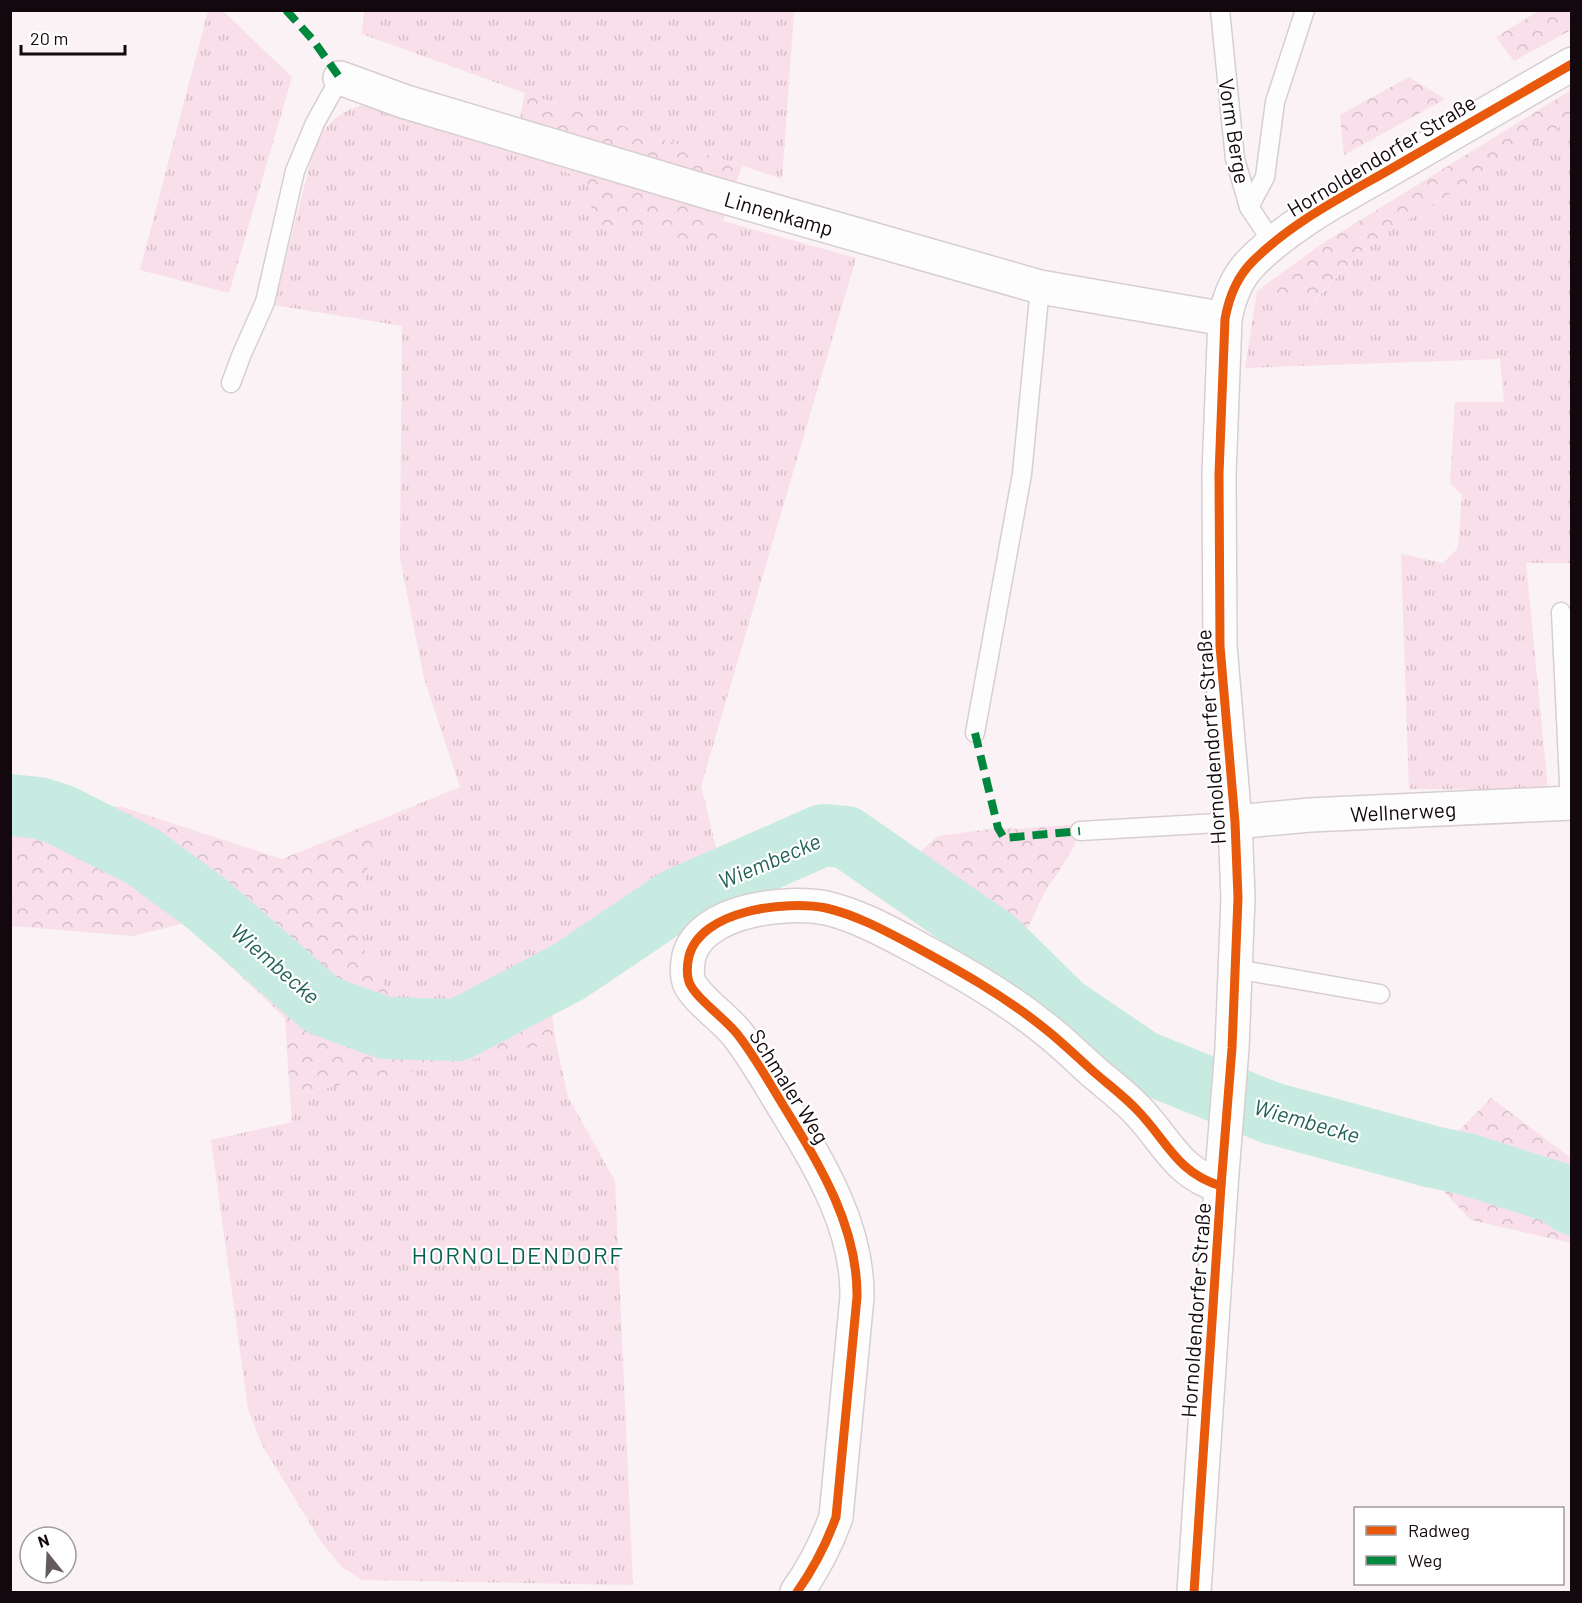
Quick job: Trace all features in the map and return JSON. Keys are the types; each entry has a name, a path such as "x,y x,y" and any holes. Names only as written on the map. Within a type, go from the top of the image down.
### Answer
{"street":[{"name":"Hornoldendorfer Straße","path":"1194,1593 1232,1048 1238,898 1235,822 1220,646 1218,474 1229,299 1239,279 1251,263 1273,243 1315,213 1572,64"},
{"name":"Linnenkamp","path":"340,78 417,105 711,193 1040,287 1226,319"},
{"name":"Wellnerweg","path":"1235,822 1310,815 1571,803"},
{"name":"Schmaler Weg","path":"797,1593 825,1548 836,1517 857,1297 857,1275 852,1247 839,1210 829,1184 810,1150 742,1041 719,1014 695,993 689,982 686,971 689,956 694,944 703,933 720,921 738,915 788,905 812,905 842,912 879,928 963,972 1045,1028 1138,1111 1186,1169 1205,1181 1221,1186"}],"lane":[{"name":"Vorm Berge","path":"1220,10 1235,159 1249,207 1273,243"},
{"path":"1249,207 1265,177 1275,102 1305,10"},
{"path":"231,384 265,302 295,171 315,123 340,78"},
{"path":"975,734 1022,474 1040,287"},
{"path":"1561,612 1571,803"},
{"path":"1080,831 1235,822"},
{"path":"1236,969 1380,994"}],"green space":[{"path":"208,11 223,11 292,77 229,293 140,270"},
{"path":"364,11 794,11 782,179 525,93 362,34"},
{"path":"1539,11 1571,11 1571,30 1514,61 1496,37"},
{"path":"1409,77 1445,99 1344,155 1340,115"},
{"path":"1571,90 1571,120 1371,242 1313,301 1257,291 1320,245"},
{"path":"525,93 742,166 715,244 594,223 587,180 513,153"},
{"path":"370,103 420,118 587,180 715,244 723,221 856,258 701,786 717,852 477,999 403,1020 355,933 377,821 460,787 424,678 400,559 402,326 274,305 316,141 339,116"},
{"path":"1571,120 1571,563 1526,563 1548,790 1409,789 1401,554 1443,563 1458,548 1462,495 1450,483 1455,402 1504,402 1500,359 1245,368 1257,291 1314,301 1371,242"},
{"path":"57,805 122,807 282,859 377,821 355,933 403,1020 477,999 717,852 725,894 551,1008 556,1043 290,1095 285,1018 185,923 133,936 11,926 11,837"},
{"path":"1080,824 1071,852 1044,894 1021,941 947,880 919,853 938,836 998,828 1017,829"},
{"path":"556,1043 568,1097 615,1181 633,1585 362,1580 342,1567 322,1543 262,1445 248,1409 211,1140 292,1122 290,1095"},
{"path":"1491,1098 1571,1158 1571,1243 1471,1220 1446,1194 1433,1157"}],"waterway":[{"name":"Wiembecke","path":"10,805 39,808 61,815 142,856 207,904 322,1005 385,1028 458,1030 570,971 675,900 823,835 846,837 996,941 1064,1008 1142,1061 1271,1113 1466,1164 1554,1192 1572,1204"}],"marked path":[{"path":"286,10 313,40 340,78"},
{"path":"975,733 998,828 1004,838 1080,831"}],"cycle path":[{"path":"1194,1592 1232,1048 1238,898 1235,822 1220,646 1219,474 1225,319 1234,288 1246,268 1283,235 1335,201 1572,64"},
{"path":"797,1592 819,1556 836,1517 857,1297 856,1271 844,1221 810,1150 744,1043 698,995 689,982 688,959 697,940 710,928 727,918 747,912 789,906 826,908 870,924 963,974 1028,1016 1133,1106 1183,1164 1206,1180 1221,1186"}],"district":[{"name":"HORNOLDENDORF","path":"518,1254"}]}
